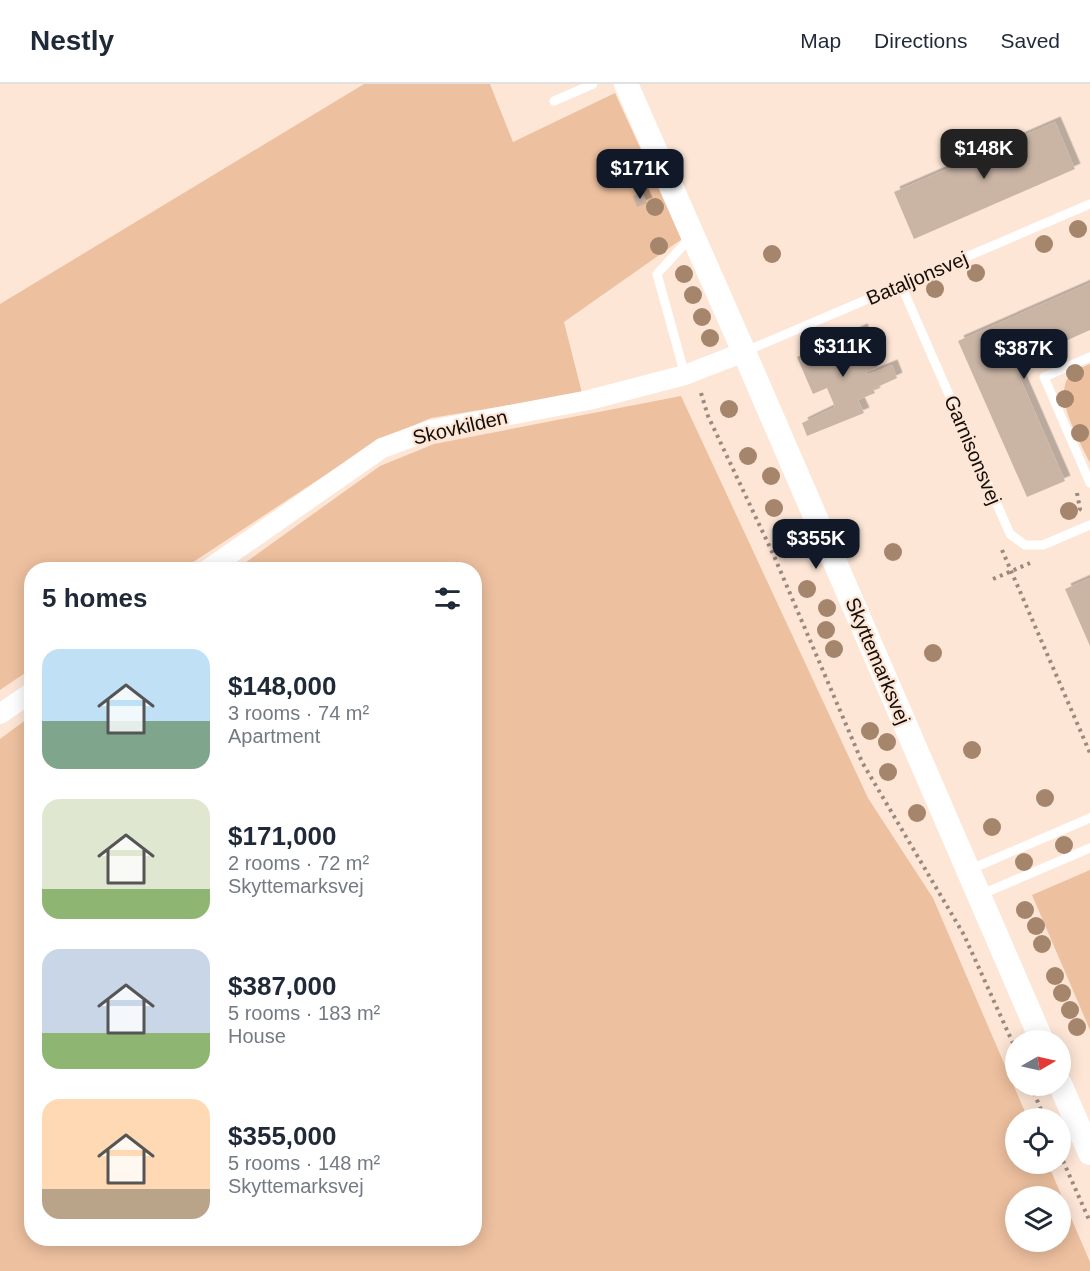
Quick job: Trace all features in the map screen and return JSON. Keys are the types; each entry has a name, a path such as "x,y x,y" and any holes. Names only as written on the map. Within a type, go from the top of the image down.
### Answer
{"street":[{"name":"Skyttemarksvej","path":"626,84 1037,1030"},
{"name":"Skovkilden","path":"218,562 382,448 431,430 589,400 690,374 744,352"},
{"path":"0,714 24,698"},
{"path":"1065,1096 1090,1153"}],"lane":[{"path":"554,101 593,84"},
{"name":"Bataljonsvej","path":"744,352 1090,204"},
{"path":"690,374 657,274 693,235"},
{"name":"Garnisonsvej","path":"901,285 1010,534 1025,545 1043,545 1090,525"},
{"path":"1090,357 1044,377 1090,483"},
{"path":"969,870 1090,818"},
{"path":"980,896 1090,848"}],"path":[{"path":"690,374 774,556 862,762 964,935 1007,1030"},
{"path":"1072,518 1080,509 1079,496 1074,486"},
{"path":"998,540 1090,753"},
{"path":"1069,1174 1090,1222"}],"shaded area":[{"path":"364,84 490,84 513,142 615,93 682,239 564,322 582,393 431,418 377,441 193,562 24,562 24,674 0,690 0,304"},
{"path":"1090,364 1090,463 1069,419 1064,395 1065,384 1070,375"},
{"path":"681,396 868,798 933,898 1005,1065 1005,1096 1018,1096 1023,1108 1005,1108 1005,1174 1052,1174 1057,1186 1005,1186 1005,1252 1071,1252 1071,1218 1090,1262 1090,1271 0,1271 0,739 24,721 24,1246 482,1246 482,562 246,562 380,466 434,444"},
{"path":"1090,870 1090,1030 1032,895"}],"building":[{"path":"1055,122 1075,169 914,239 894,192"},
{"path":"642,192 647,203 637,207 633,196"},
{"path":"1090,283 1090,330 1014,364 1065,481 1027,497 958,341"},
{"path":"862,329 878,367 866,372 867,375 892,365 897,378 873,389 875,393 858,400 864,413 807,436 802,423 835,407 827,388 813,394 797,357"},
{"path":"1090,578 1090,646 1065,589"}]}
